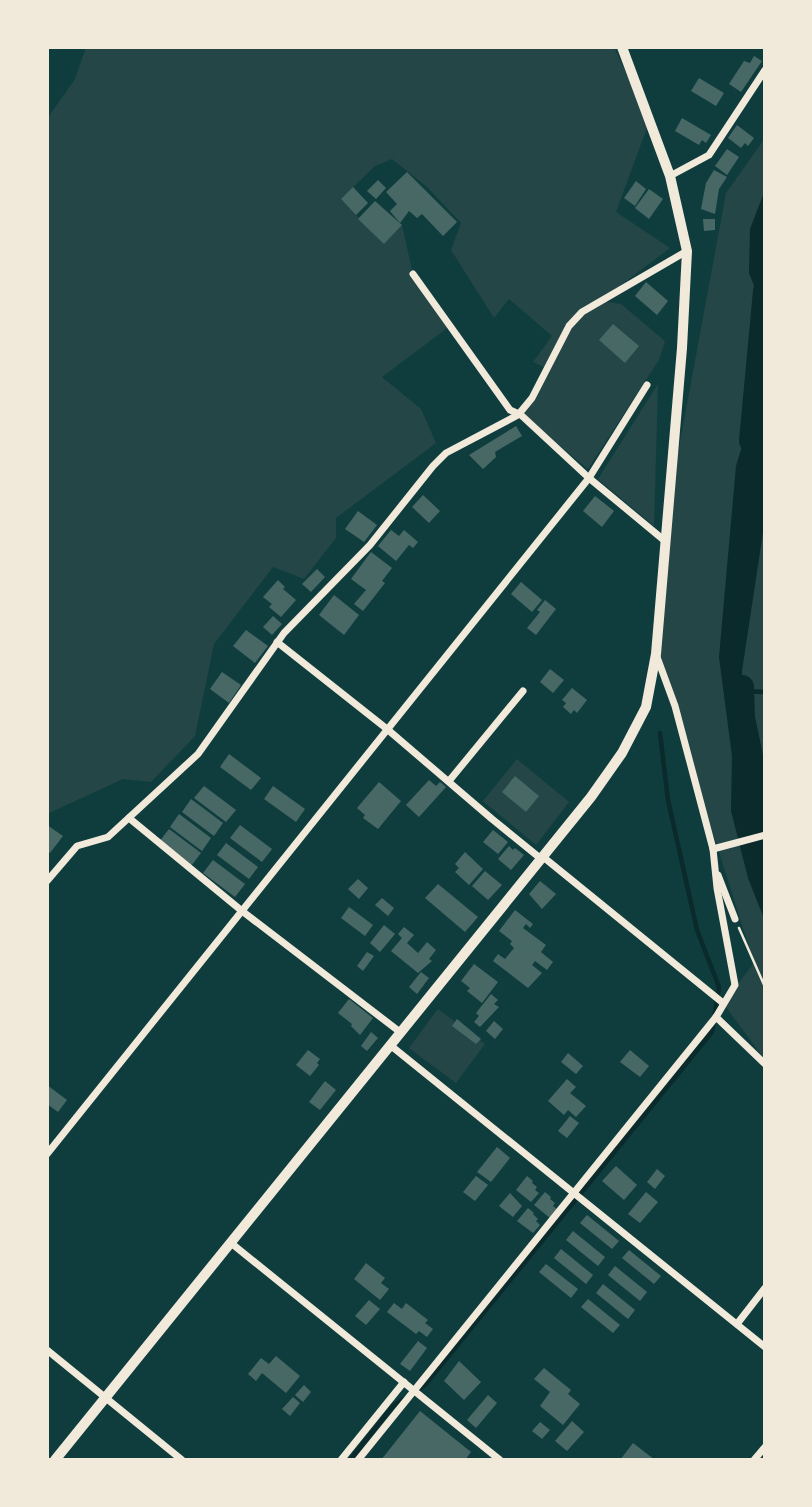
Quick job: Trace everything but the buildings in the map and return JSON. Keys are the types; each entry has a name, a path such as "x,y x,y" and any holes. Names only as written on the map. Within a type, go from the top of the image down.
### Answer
{"main road":[{"path":"55,1460 591,796 622,753 646,707 656,654 682,348 687,251 670,176 622,47"}],"street":[{"path":"670,176 709,155 765,70"},
{"path":"47,881 77,846 108,837 198,754 277,642 370,545 446,453 518,415 532,398 569,326 582,312 687,251"},
{"path":"413,274 510,410 665,541"},
{"path":"47,1154 589,478 647,385"},
{"path":"277,642 387,729 492,820 723,1003"},
{"path":"358,1460 716,1017 735,985 714,865 717,849 675,706 656,654"},
{"path":"449,781 523,691"},
{"path":"129,818 242,911 400,1032"},
{"path":"717,849 765,835"},
{"path":"714,865 736,919"},
{"path":"716,1017 765,1064"},
{"path":"390,1045 765,1347"},
{"path":"231,1243 500,1460"},
{"path":"737,1324 765,1288"},
{"path":"47,1350 183,1460"},
{"path":"341,1460 404,1382"},
{"path":"754,1460 765,1447"}],"path":[{"path":"736,919 765,987"}],"shaded area":[{"path":"86,47 614,47 649,122 616,212 670,248 600,301 621,304 665,341 659,360 588,469 521,415 546,368 533,362 552,336 509,299 494,318 451,250 461,223 427,187 392,159 375,166 341,199 384,244 402,225 413,274 450,326 382,377 421,409 436,443 336,518 336,538 304,579 273,567 214,644 195,736 151,782 123,779 47,814 47,119 75,79"},
{"path":"765,138 765,1060 723,1003 754,963 660,665 668,507 726,193"},
{"path":"765,190 765,519 742,671 743,718 753,767 765,793 765,921 748,878 731,811 732,756 719,657 736,466 754,407 763,308 749,273 750,229"},
{"path":"658,384 654,526 598,479"},
{"path":"517,759 569,802 536,845 483,801"},
{"path":"438,1009 485,1044 456,1083 409,1048"}],"waterway":[{"path":"751,441 765,291"},
{"path":"742,687 743,718 765,823"},
{"path":"743,691 765,692"},
{"path":"416,1391 425,1385 712,1032 719,987 697,930 668,800 660,733"},
{"path":"350,1460 393,1406 406,1398"}]}
